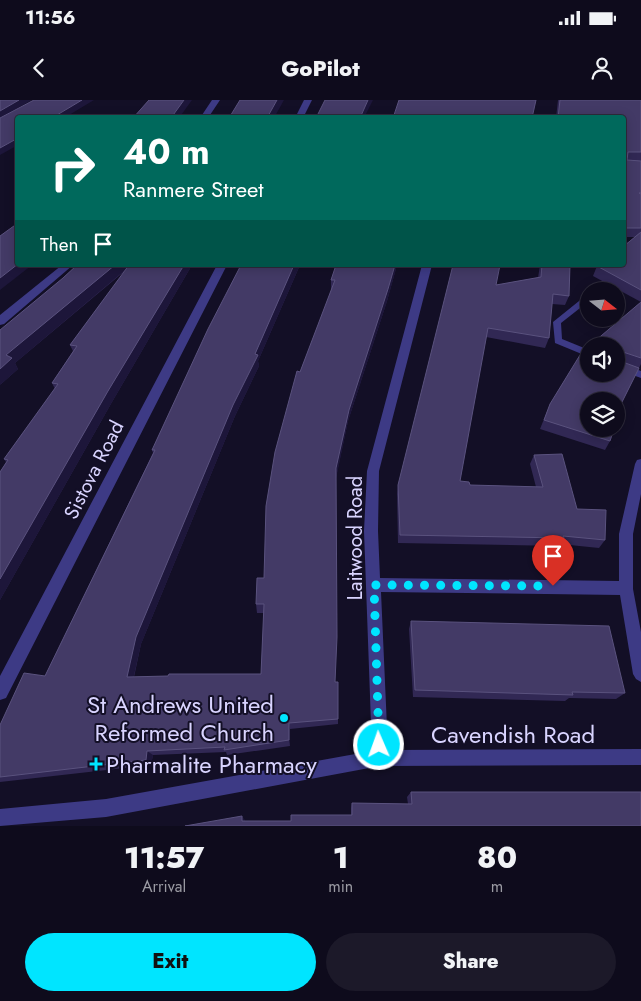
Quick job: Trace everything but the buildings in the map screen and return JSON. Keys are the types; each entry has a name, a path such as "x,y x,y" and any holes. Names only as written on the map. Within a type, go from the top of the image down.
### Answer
{"street":[{"path":"206,115 216,100"},
{"path":"300,115 308,100"},
{"path":"0,321 66,267"},
{"name":"Sistova Road","path":"0,692 221,267"},
{"name":"Laitwood Road","path":"380,758 371,531 373,471 426,267"},
{"path":"641,464 626,534 626,589 641,674"},
{"path":"374,585 611,587 626,589"},
{"name":"Cavendish Road","path":"0,818 106,808 380,758 641,757"}],"lane":[{"path":"580,303 557,322 558,341 580,350"},
{"path":"625,369 641,375"}],"place":[{"name":"St Andrews United Reformed Church","path":"284,718"},
{"name":"Pharmalite Pharmacy","path":"96,764"}],"route":[{"path":"379,745 374,585 553,586"}]}
